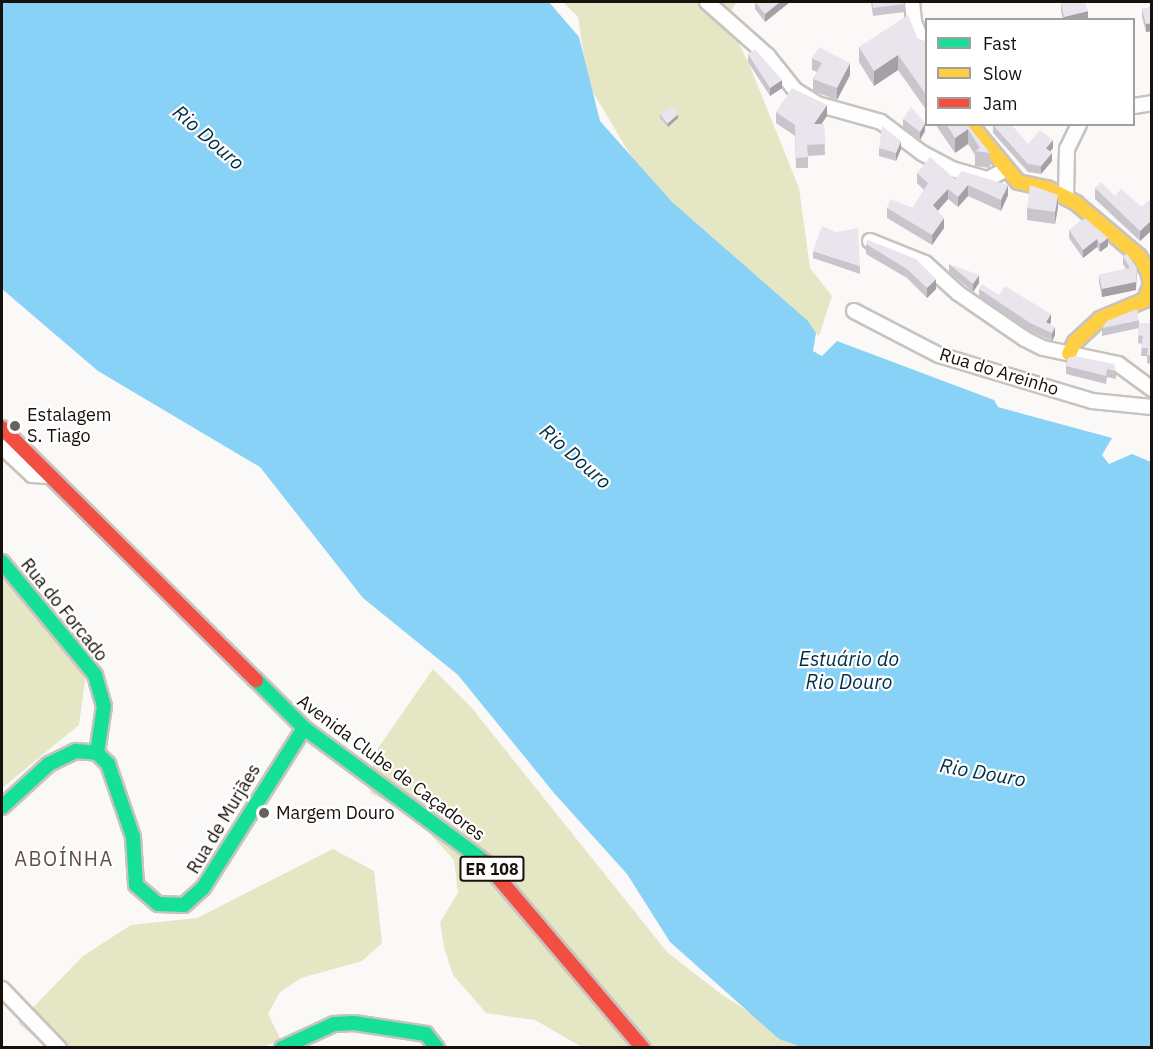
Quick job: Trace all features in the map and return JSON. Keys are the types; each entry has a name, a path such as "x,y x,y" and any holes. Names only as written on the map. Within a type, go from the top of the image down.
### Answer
{"main road":[{"path":"972,126 1005,170 1018,182 1066,196 1139,256 1151,284 1145,300 1100,319 1075,342 1069,354"},
{"name":"Avenida Clube de Caçadores","path":"2,428 304,728 475,853 499,875 550,942 643,1047"},
{"name":"Rua do Forcado","path":"2,562 95,675 104,706 103,733 97,753"},
{"name":"Rua de Murjães","path":"97,753 108,764 133,837 136,885 145,896 171,907 184,905 203,888 304,728"},
{"path":"2,807 49,764 76,751 97,753"},
{"path":"282,1047 334,1024 354,1023 426,1034 437,1047"}],"street":[{"path":"707,2 768,56 795,90 817,104 881,122 922,153 952,169 988,179 1005,170"},
{"path":"912,2 914,22 925,46"},
{"path":"1135,106 1152,104"},
{"path":"1066,196 1068,149 1078,126"},
{"path":"870,241 925,263 958,293 1025,339 1069,354 1118,364 1152,389"},
{"name":"Rua do Areinho","path":"854,311 939,355 1092,401 1152,407"},
{"path":"2,447 32,475 49,476"},
{"path":"2,989 59,1047"}],"green space":[{"path":"563,2 737,2 726,18 749,64 799,188 810,268 832,296 819,336 638,179 637,166 588,84 578,17"},
{"path":"2,568 80,648 85,681 79,725 2,788"},
{"path":"433,669 471,707 667,952 721,994 803,1047 582,1047 535,1020 486,1013 453,975 444,947 440,922 458,893 454,860 411,813 370,793 374,754"},
{"path":"333,849 374,871 382,943 362,961 301,978 280,992 268,1014 281,1040 261,1048 47,1047 18,1023 83,956 131,925 197,918"}],"water":[{"name":"Estuário do Rio Douro","path":"2,2 549,2 579,37 600,121 672,202 808,321 816,333 813,351 822,356 837,341 994,400 998,407 1112,438 1102,455 1109,464 1132,454 1151,462 1151,1047 802,1047 779,1039 670,942 627,874 554,793 458,675 363,598 260,467 98,371 2,289"}],"building":[{"path":"755,2 780,2 765,14"},
{"path":"872,2 904,2 904,4 873,8"},
{"path":"1085,2 1088,11 1064,17 1061,3"},
{"path":"1152,7 1152,23 1146,24 1142,9"},
{"path":"908,15 918,39 925,41 925,93 898,55 874,71 859,47"},
{"path":"819,47 850,63 837,88 813,79 822,63 812,58"},
{"path":"755,49 782,80 770,88 748,54"},
{"path":"792,88 827,105 814,124 824,124 825,144 807,145 808,157 796,158 795,125 776,112"},
{"path":"671,106 678,114 668,123 660,115"},
{"path":"911,107 925,123 920,132 903,119"},
{"path":"882,126 901,141 896,153 879,148"},
{"path":"947,126 969,126 990,153 975,151 980,148 968,129 955,138"},
{"path":"994,126 1013,126 1028,144 1040,130 1053,140 1046,148 1052,153 1041,166 1028,164"},
{"path":"930,157 955,179 962,171 1008,185 1001,200 968,185 958,197 948,189 933,205 944,218 932,235 887,208 890,199 913,208 928,183 917,173"},
{"path":"1101,182 1115,196 1121,189 1142,207 1152,198 1152,220 1140,231 1095,188"},
{"path":"1030,185 1058,195 1055,212 1027,208"},
{"path":"1085,218 1108,238 1100,244 1097,239 1083,250 1069,230"},
{"path":"822,226 836,232 858,228 860,266 813,251"},
{"path":"868,240 916,259 936,279 927,288 907,269 866,244"},
{"path":"1127,254 1137,268 1136,282 1102,289 1099,275 1130,268 1123,256"},
{"path":"949,264 979,275 973,284"},
{"path":"982,284 999,295 1005,286 1051,314 1046,322 1055,327 1052,333 1030,323 979,289"},
{"path":"1137,309 1139,320 1102,328 1107,321"},
{"path":"1139,323 1152,323 1152,356 1147,355 1148,348 1141,348 1143,336 1138,335"},
{"path":"1075,356 1114,364 1116,371 1107,369 1106,376 1066,366 1068,358"}],"traffic: fast":[{"path":"2,562 95,675 104,706 97,753"},
{"path":"256,680 304,728 485,862"},
{"path":"2,807 49,764 76,751 97,753 108,764 133,837 136,885 158,904 184,905 203,888 304,728"},
{"path":"282,1048 334,1024 354,1023 426,1034 437,1048"}],"traffic: slow":[{"path":"972,126 1018,182 1047,188 1076,203 1139,256 1148,271 1151,284 1145,300 1100,319 1075,342 1069,354"}],"traffic: jam":[{"path":"2,428 256,680"},
{"path":"485,862 643,1048"}],"place":[{"name":"Estalagem S. Tiago","path":"15,426"},
{"name":"Margem Douro","path":"264,813"}],"district":[{"name":"ABOÍNHA","path":"64,858"}],"water label":[{"name":"Rio Douro","path":"209,137"},
{"name":"Rio Douro","path":"576,456"},
{"name":"Rio Douro","path":"983,772"}]}
